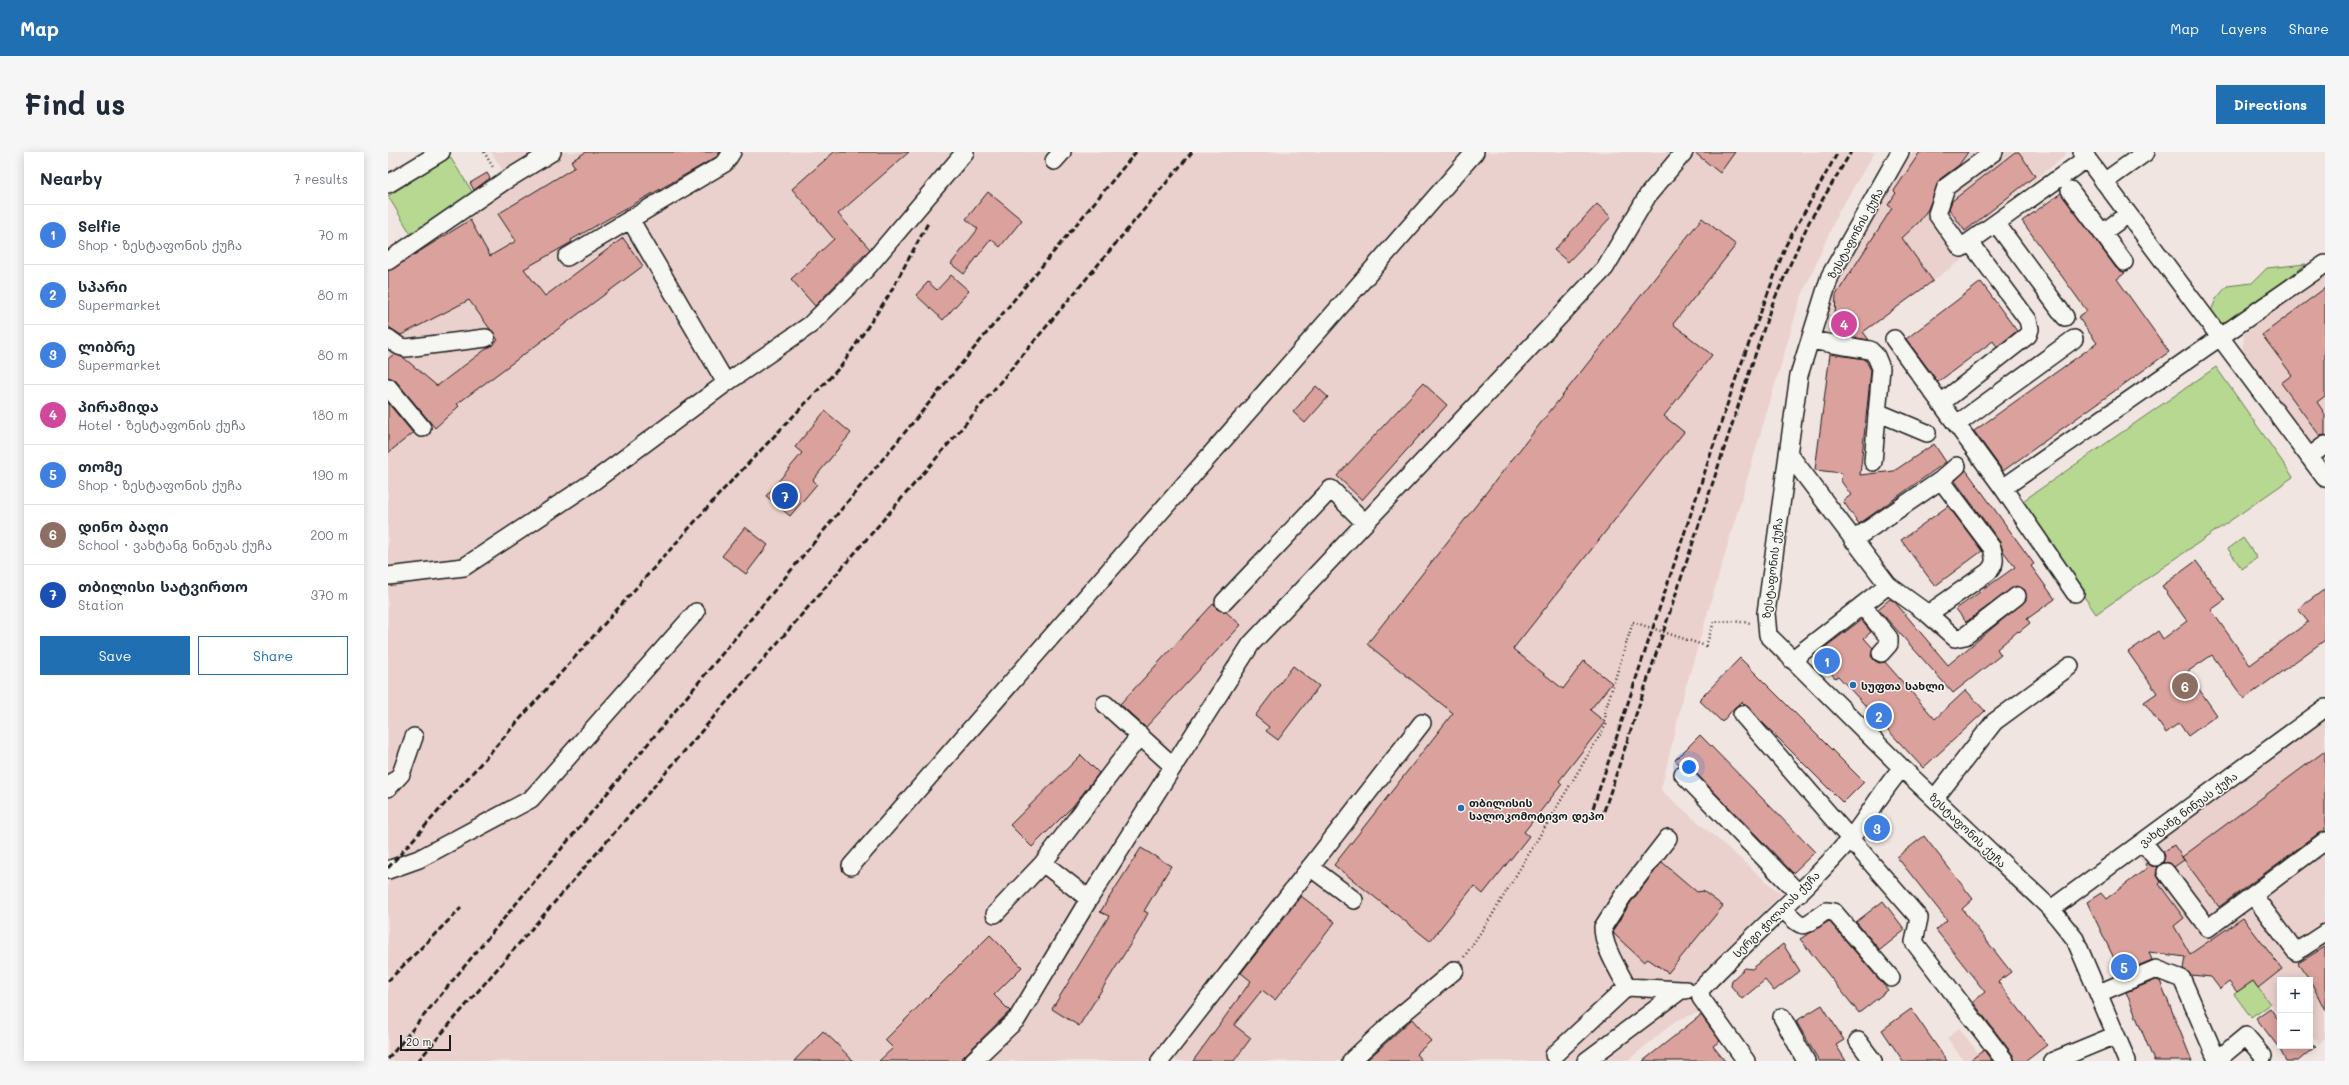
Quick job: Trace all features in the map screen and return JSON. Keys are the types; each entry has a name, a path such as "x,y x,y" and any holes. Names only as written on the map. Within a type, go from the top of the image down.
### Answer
{"street":[{"path":"388,184 441,152"},
{"path":"388,262 503,182 552,152"},
{"path":"567,257 725,163 732,152"},
{"path":"388,576 464,567 594,481 726,384 810,325 866,269 965,152"},
{"path":"851,866 1475,152"},
{"path":"973,1061 1017,1020 1088,899 1251,644 1605,268 1648,195 1684,152"},
{"name":"ზესტაფონის ქუჩა","path":"1900,152 1830,276 1799,375 1765,624 1768,635 1792,660 1902,768 2051,909 2075,939 2127,1061"},
{"path":"1994,152 1946,187 1937,214 1961,248 2084,155 2325,478"},
{"path":"2104,182 2146,152"},
{"path":"2070,190 2124,262"},
{"path":"2102,233 2128,214"},
{"path":"630,219 726,384"},
{"path":"1996,223 2065,317"},
{"path":"1941,403 2028,334 2030,329 2028,320 1970,242"},
{"path":"2003,488 2325,264"},
{"path":"388,338 399,346 406,348 486,338"},
{"path":"1894,339 2003,488 2075,593"},
{"path":"1957,424 2074,339"},
{"path":"1810,340 1870,350 1876,356 1881,368 1873,462"},
{"path":"388,387 422,428"},
{"path":"1877,412 1927,433"},
{"path":"2309,457 2325,445"},
{"path":"1788,453 1888,585 1928,614 1951,635 1960,638 2017,596"},
{"path":"1853,540 1941,480 1957,466"},
{"path":"1928,614 1988,572 1994,567 1995,562 1992,548 1941,480"},
{"path":"1224,602 1332,489 1365,523"},
{"path":"1792,660 1888,585"},
{"path":"1862,606 1889,638 1889,644 1881,653"},
{"path":"388,870 419,859 531,800 696,612"},
{"path":"1935,798 1994,722 2070,666"},
{"path":"1105,704 1173,766"},
{"name":"ვახტანგ ნინუას ქუჩა","path":"2051,909 2325,708"},
{"path":"1742,714 1919,918 1914,942 2005,1061"},
{"path":"1160,1061 1422,723"},
{"path":"995,914 1043,863 1140,736"},
{"path":"388,788 402,774 414,737"},
{"name":"სერგი ჭილაიას ქუჩა","path":"1700,990 1799,894 1850,838 1890,781 1902,768"},
{"path":"1683,774 1799,894"},
{"path":"1627,987 1612,957 1603,932 1603,927 1623,896 1668,838"},
{"path":"2166,872 2208,928 2325,841"},
{"path":"2143,842 2155,857"},
{"path":"1043,863 1088,899"},
{"path":"1310,867 1354,900"},
{"path":"2253,895 2296,952 2325,933"},
{"path":"1783,909 1798,924 1804,926 1811,923 1826,911 1834,912 1891,978"},
{"path":"2099,993 2156,969 2163,971 2182,979 2217,1060 2246,1036 2264,1056"},
{"path":"1351,1061 1395,1020 1455,970"},
{"path":"1554,1055 1627,987 1700,990 1701,998 1746,1061"},
{"path":"1586,1061 1681,990"},
{"path":"1782,1017 1806,1061"},
{"path":"2053,1061 2116,1035"},
{"path":"1858,1041 1873,1061"}],"path":[{"path":"1455,970 1492,917 1606,725 1605,711 1633,622 1706,646 1714,622 1732,621 1765,624"}],"shaded area":[{"path":"491,152 1875,152 1838,213 1800,300 1684,693 1661,790 1781,894 1701,978 1703,1011 1677,1020 1627,1061 388,1061 388,258 507,177"},
{"path":"1912,152 2066,152 2063,158 1979,222 1991,238 1865,331 1870,340 1824,338 1832,290"},
{"path":"2325,271 2325,463 2323,464 2242,355 2244,334"},
{"path":"2325,717 2325,1039 2319,1044 2313,1037 2313,977 2277,977 2277,1012 2238,963 2192,958 2174,926 2184,918 2138,856"},
{"path":"1959,1028 1979,1054 1969,1061 1964,1061 1947,1038"}],"green space":[{"path":"450,157 475,196 412,236 388,196"},
{"path":"2306,264 2224,329 2211,311 2216,299 2227,286 2252,283 2267,268"},
{"path":"2216,367 2293,477 2096,614 2020,503"},
{"path":"2243,538 2257,558 2242,569 2228,549"},
{"path":"2253,981 2270,1004 2251,1017 2234,994"}],"building":[{"path":"586,152 720,152 718,156 571,240 572,242 524,269 545,296 623,238 643,266 457,404 459,406 435,428 396,381 388,377 388,359 394,354 404,358 437,386 498,340 469,300 401,335 388,325 388,271 470,220 490,256 516,241 498,214 575,167 571,161"},
{"path":"834,152 909,152 838,214 870,249 815,306 791,279 834,239 792,189"},
{"path":"1694,152 1735,152 1720,173"},
{"path":"1920,152 1968,152 1959,165 1940,179 1928,209 1919,222 1902,238 1933,281 1863,332 1869,340 1834,334 1836,295 1892,208 1888,205 1896,193 1894,191"},
{"path":"2015,152 2019,152 2035,176 1965,231 1949,209 1952,201"},
{"path":"487,173 490,178 474,190 470,183"},
{"path":"988,192 1022,220 1000,247 991,239 964,274 951,264 978,229 966,219"},
{"path":"2061,193 2116,268 2125,273 2117,279 2169,352 2003,471 1974,431 2097,343 2078,317 2087,311 2022,221"},
{"path":"1597,204 1611,217 1568,262 1554,250"},
{"path":"1702,218 1736,245 1673,324 1712,355 1664,416 1684,432 1513,649 1563,689 1584,661 1612,683 1590,710 1605,722 1559,781 1562,784 1524,832 1529,836 1483,894 1474,886 1430,941 1334,865 1453,713 1367,644"},
{"path":"951,275 969,291 943,320 916,295 928,282 937,290"},
{"path":"1981,282 2017,331 1997,347 1993,341 1938,382 1906,339"},
{"path":"2325,288 2325,396 2317,402 2325,414 2325,435 2320,436 2281,383 2292,375 2262,335"},
{"path":"1830,354 1865,359 1871,370 1860,475 1894,471 1934,444 1946,462 1859,524 1843,501 1851,495 1841,481 1842,473 1815,470"},
{"path":"1423,383 1447,405 1362,500 1337,476"},
{"path":"1316,386 1328,397 1305,423 1293,412"},
{"path":"388,403 413,433 388,453"},
{"path":"825,411 851,433 813,480 817,484 790,516 766,496 802,453 795,447"},
{"path":"1966,470 2034,564 2031,566 2055,599 2027,619 2030,623 1997,649 2001,655 1953,693 1878,609 1890,599 1894,601 1948,665 2026,600 2025,590 2016,586 1966,622 1956,609 2015,567 2003,551 2000,542 1955,481"},
{"path":"1948,506 1982,551 1935,586 1901,540"},
{"path":"745,527 768,545 746,574 722,556"},
{"path":"2196,561 2225,600 2211,610 2250,665 2308,622 2298,609 2325,589 2325,640 2244,699 2212,655 2187,672 2217,715 2188,736 2179,723 2166,733 2144,702 2157,693 2128,652 2158,631 2163,639 2187,621 2162,586"},
{"path":"1214,603 1217,609 1226,612 1241,625 1146,727 1144,726 1120,704"},
{"path":"1861,620 1871,632 1864,638 1873,648 1871,656 1879,663 1885,662 1935,719 1966,690 1985,711 1923,768 1838,676 1835,678 1816,654"},
{"path":"1740,658 1864,782 1843,803 1742,702 1735,707 1722,722 1699,700"},
{"path":"1293,666 1319,686 1278,740 1266,731 1269,727 1255,716"},
{"path":"1700,735 1815,852 1793,873 1690,767 1685,764 1680,765 1675,760"},
{"path":"2325,751 2325,831 2319,833 2219,907 2182,857"},
{"path":"1081,755 1099,773 1073,806 1032,847 1010,825"},
{"path":"1883,817 1890,829 1875,838 1870,829 1875,822"},
{"path":"1924,836 1973,899 1962,909 2011,972 1998,982 2047,1045 2026,1061 2015,1061 2013,1055 1973,1002 1985,992 1936,930 1947,920 1897,857"},
{"path":"2174,845 2184,860 2174,867 2170,863 2163,863 2165,856 2163,852"},
{"path":"1141,848 1171,866 1144,911 1148,913 1138,932 1079,1026 1052,1009 1109,916 1100,912"},
{"path":"1662,862 1697,892 1703,891 1723,906 1668,973 1648,959 1644,962 1614,934 1613,930 1631,902"},
{"path":"2147,863 2152,866 2158,866 2156,874 2161,882 2159,884 2184,918 2174,926 2190,954 2243,918 2282,969 2258,988 2253,981 2237,992 2229,982 2220,989 2211,977 2191,975 2183,969 2185,957 2149,952 2152,960 2121,973 2087,902 2101,893 2106,899 2147,868 2145,864"},
{"path":"1301,896 1335,922 1275,1000 1262,990 1234,1025 1251,1038 1234,1061 1193,1061 1251,981 1241,973"},
{"path":"1883,901 1905,930 1880,950 1856,922"},
{"path":"1829,921 1888,990 1859,1013 1800,939"},
{"path":"990,935 1022,967 994,995 1010,1011 959,1061 879,1061 893,1048 885,1040"},
{"path":"1783,944 1800,971 1774,991 1765,980 1742,999 1731,986 1732,980 1745,968 1752,969"},
{"path":"2325,947 2325,1010 2313,986 2313,977 2308,977 2298,963"},
{"path":"2156,980 2160,981 2192,1061 2154,1061 2126,992"},
{"path":"1822,1005 1844,1040 1836,1045 1846,1061 1819,1061 1796,1021"},
{"path":"2270,1008 2277,1018 2277,1045 2256,1018"},
{"path":"1911,1009 1947,1061 1903,1061 1882,1030"},
{"path":"1701,1015 1720,1041 1713,1046 1725,1061 1643,1061"},
{"path":"1412,1019 1431,1041 1416,1054 1422,1061 1366,1061"},
{"path":"823,1031 835,1042 853,1061 794,1061"},
{"path":"2280,1049 2312,1049 2298,1061 2286,1061"},
{"path":"1984,1050 1992,1061 1969,1061"}],"railway":[{"path":"388,1059 1136,152"},
{"path":"418,1061 951,441 1192,152"},
{"path":"1593,808 1736,378 1786,245 1838,152"},
{"path":"1604,811 1771,307 1809,222 1851,152"},
{"path":"388,868 722,491 842,365 889,295 928,223"},
{"path":"388,981 461,908"}],"place":[{"name":"პირამიდა","path":"1844,324"},
{"name":"თბილისი სატვირთო","path":"785,496"},
{"name":"Selfie","path":"1827,661"},
{"name":"სუფთა სახლი","path":"1853,685"},
{"name":"დინო ბაღი","path":"2185,686"},
{"name":"სპარი","path":"1879,716"},
{"name":"თბილისის სალოკომოტივო დეპო","path":"1461,808"},
{"name":"ლიბრე","path":"1877,828"},
{"name":"თომე","path":"2124,967"}]}
